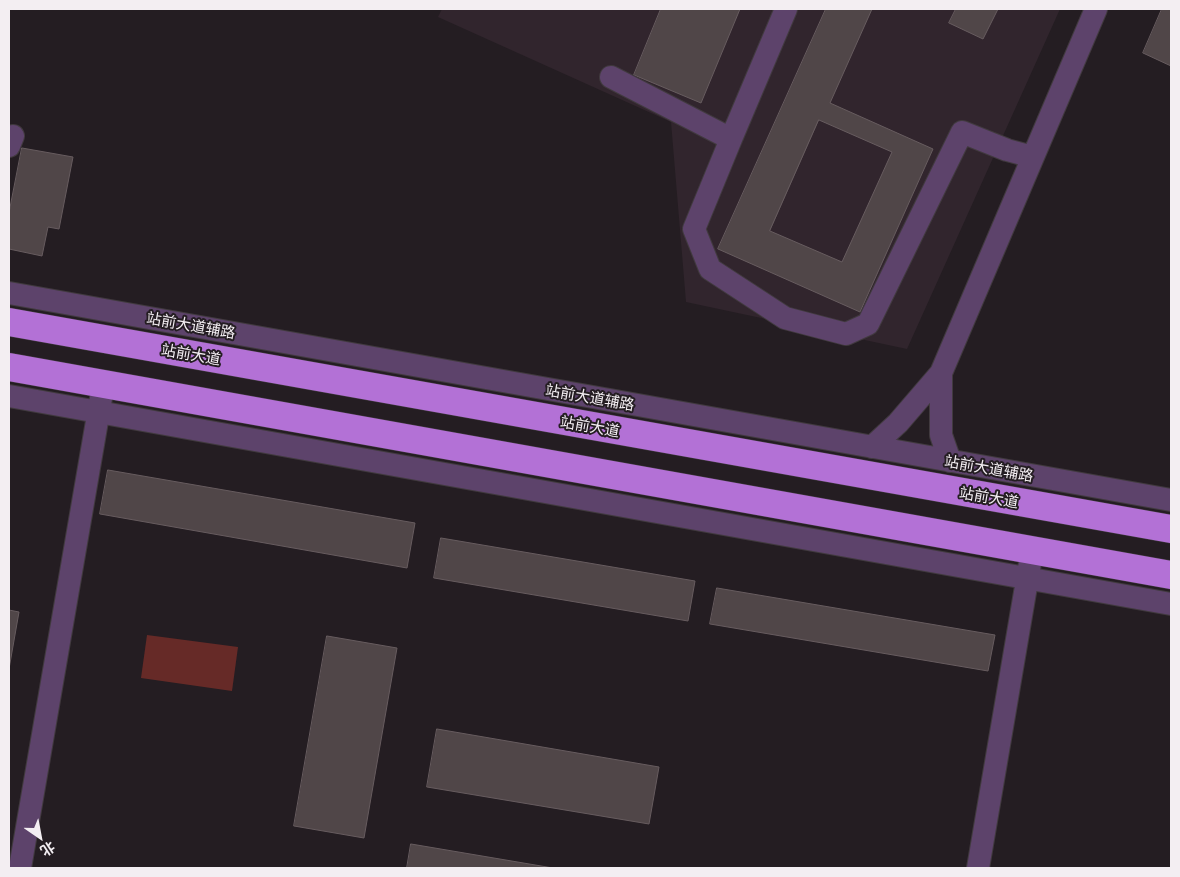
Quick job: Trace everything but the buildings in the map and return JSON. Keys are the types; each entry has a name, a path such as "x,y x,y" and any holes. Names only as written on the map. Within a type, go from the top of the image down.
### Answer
{"highway":[{"name":"站前大道","path":"9,322 1171,529"},
{"path":"9,367 1171,575"}],"street":[{"path":"786,9 694,229 710,269 785,318 846,334 868,324 962,132 1007,150 1033,157"},
{"path":"872,447 898,423 941,373 1096,9"},
{"path":"611,77 731,138"},
{"name":"站前大道辅路","path":"9,293 1171,500"},
{"path":"941,373 941,435 950,461"},
{"path":"20,868 104,384"},
{"path":"9,396 1171,604"},
{"path":"978,868 1032,550"}],"shaded area":[{"path":"442,9 1060,9 907,349 686,302 671,122 438,17"},
{"path":"147,635 238,647 232,691 141,678"}]}
